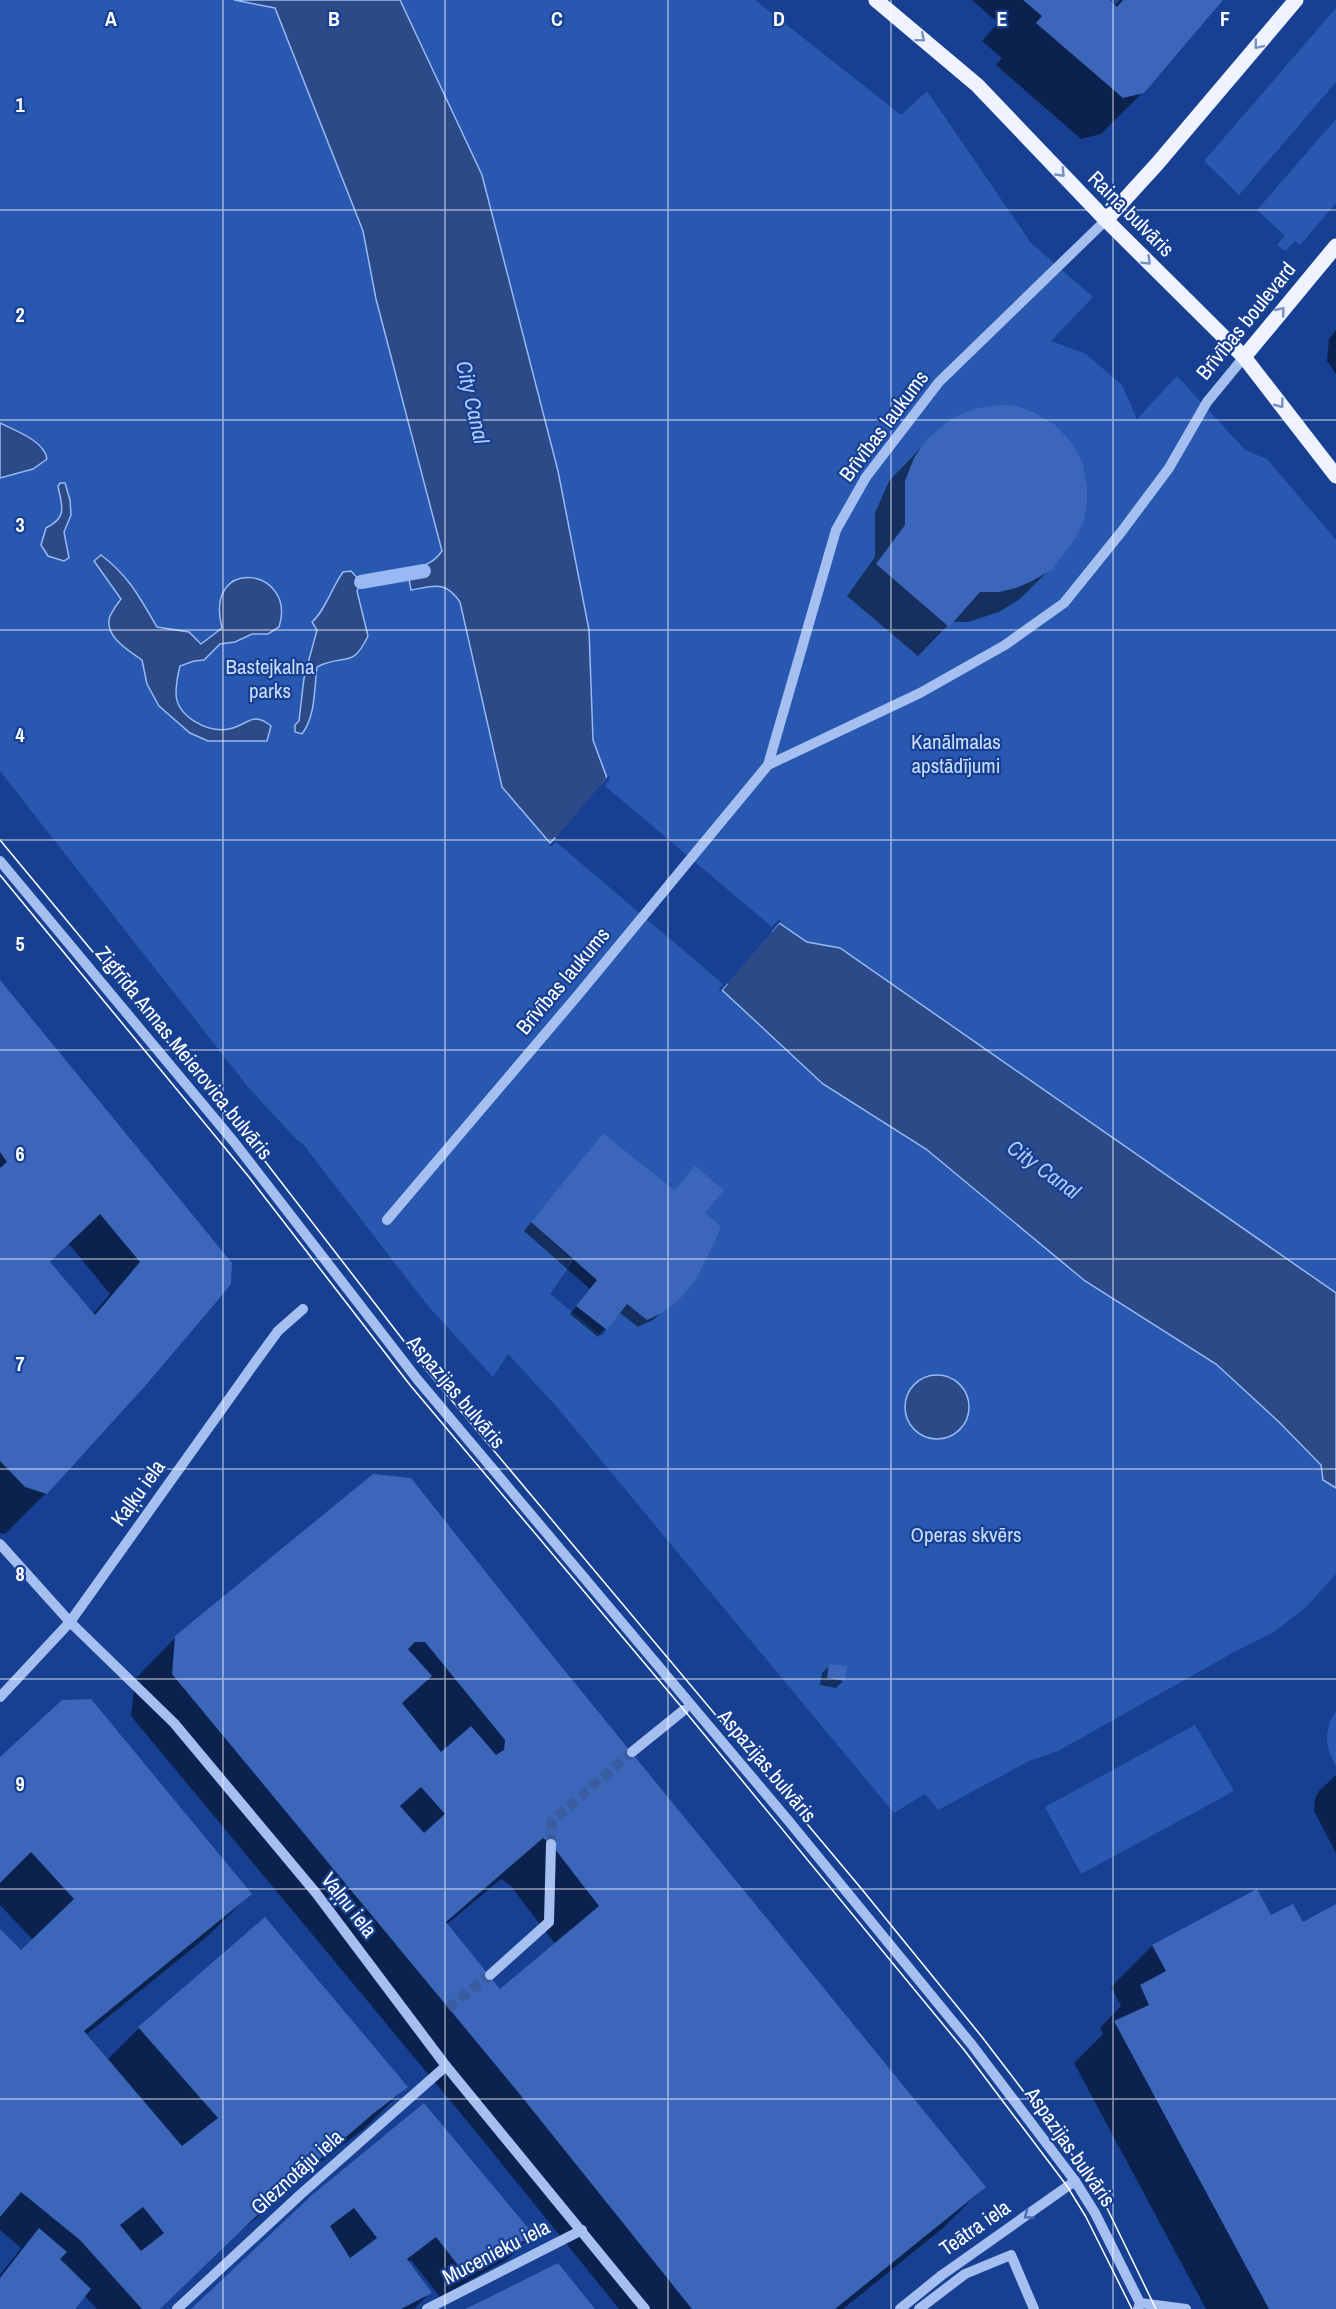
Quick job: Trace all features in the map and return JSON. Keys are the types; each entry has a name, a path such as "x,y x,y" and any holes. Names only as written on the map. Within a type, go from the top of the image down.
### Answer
{"main road":[{"name":"Raiņa bulvāris","path":"876,0 977,85 1106,220 1244,357 1336,476"},
{"path":"1106,220 1157,164 1296,0"},
{"name":"Brīvības boulevard","path":"1244,357 1336,246"}],"street":[{"name":"Brīvības laukums","path":"387,1220 768,765 836,530 861,486 939,382 1106,220"},
{"name":"Brīvības boulevard","path":"1194,426 1207,402 1244,357"},
{"name":"Brīvības laukums","path":"768,765 920,693 1005,645 1064,603 1169,468 1194,426"},
{"name":"Zigfrīda Annas Meierovica bulvāris","path":"0,861 234,1142 336,1272"},
{"name":"Aspazijas bulvāris","path":"336,1272 417,1379 787,1819 972,2045 1075,2181 1095,2212 1139,2306"},
{"name":"Kaļķu iela","path":"0,1697 70,1622 272,1340 303,1308"},
{"name":"Vaļņu iela","path":"0,1544 70,1622 174,1723 316,1893 446,2066 645,2309"},
{"path":"632,1752 684,1710"},
{"path":"490,1975 549,1922 551,1844"},
{"name":"Gleznotāju iela","path":"177,2309 301,2194 446,2066"},
{"name":"Teātra iela","path":"900,2309 942,2275 1075,2181"},
{"name":"Mucenieku iela","path":"427,2309 582,2230"},
{"path":"919,2309 964,2274 1011,2255 1034,2309"},
{"path":"1129,2309 1139,2306 1186,2309"}],"green space":[{"path":"0,0 755,0 901,115 927,91 1031,243 1093,297 1051,341 1086,354 1122,385 1137,419 1177,376 1245,450 1267,459 1336,540 1336,1574 1306,1607 1274,1632 1058,1751 1029,1761 938,1810 925,1794 894,1813 556,1406 508,1354 493,1377 428,1306 303,1144 248,1087 0,771","holes":["603,1133 721,1226 696,1280 647,1320 627,1304 602,1336 550,1294 573,1261 531,1222"]},
{"path":"1336,8 1336,82 1239,195 1204,161"},
{"path":"1336,119 1336,203 1300,245 1295,241 1285,251 1277,245 1285,236 1257,210"},
{"path":"1336,1711 1336,1766 1328,1745 1327,1732"},
{"path":"1195,1725 1234,1791 1081,1874 1045,1807"}],"water":[{"name":"City Canal","path":"234,0 400,0 482,175 558,471 589,630 593,740 607,778 601,786 772,931 779,923 807,942 840,948 1336,1293 1336,1488 1323,1480 1321,1465 1279,1422 1216,1364 1085,1281 926,1149 823,1084 722,990 727,984 555,838 550,843 502,787 460,602 444,587 433,586 411,590 407,569 427,564 442,551 376,299 363,231 275,8"},
{"path":"0,423 35,442 41,447 47,459 33,469 0,478"},
{"path":"60,483 65,483 71,515 64,532 69,558 64,561 48,556 41,545 46,528 58,520 61,515 62,506 58,486"},
{"path":"101,555 127,579 157,627 189,632 201,644 222,628 220,604 226,588 237,580 250,578 264,582 275,592 281,607 279,627 268,634 252,634 235,642 220,644 204,660 180,666 176,691 182,710 195,722 221,730 259,719 271,726 267,741 208,741 190,733 159,706 147,684 142,660 119,642 110,630 110,616 121,599 94,561"},
{"path":"351,571 361,582 357,591 368,636 362,647 352,657 317,667 310,719 302,734 295,732 295,725 299,721 304,678 317,630 312,622 321,612 343,572"},
{"path":"937,1375 955,1381 963,1389 969,1407 963,1425 955,1433 937,1439 919,1433 911,1425 905,1407 911,1389 919,1381"}],"pier":[{"path":"609,775 610,779 605,786 772,927 778,920 781,921 720,992 719,989 723,984 556,842 549,846"}],"building":[{"path":"1023,0 1110,0 1117,7 1123,0 1223,0 1144,93 1123,98 1036,23 1042,16"},
{"path":"1017,406 1033,412 1055,425 1072,443 1082,461 1087,487 1084,520 1076,537 1053,569 1016,588 999,592 980,592 949,627 876,564 905,525 905,481 914,458 927,439 951,419 962,414 977,408"},
{"path":"0,980 232,1263 231,1284 145,1386 47,1494 25,1487 0,1461 0,1168 7,1162 0,1152","holes":["100,1214 140,1262 95,1315 50,1262"]},
{"path":"603,1133 675,1190 695,1166 724,1190 705,1213 721,1226 696,1280 678,1301 662,1313 647,1320 627,1304 607,1330 576,1306 597,1280 531,1222"},
{"path":"373,1474 411,1478 543,1644 986,2187 835,2309 692,2309 518,2092 172,1674 175,1636","holes":["415,1642 425,1642 505,1740 504,1750 496,1755 471,1726 441,1752 402,1703 432,1676 408,1649","421,1787 445,1814 424,1833 400,1806","543,1838 551,1844 599,1906 500,1989 446,1922"]},
{"path":"829,1664 847,1666 845,1681 827,1678"},
{"path":"91,1699 252,1894 84,2031 182,2146 218,2118 138,2027 265,1917 408,2087 278,2195 160,2309 142,2309 80,2240 21,2192 0,2217 0,1929 21,1950 74,1899 31,1852 0,1883 0,1757 62,1700","holes":["143,2207 164,2233 141,2251 120,2225"]},
{"path":"1257,1889 1271,1915 1293,1904 1303,1922 1336,1904 1336,2309 1269,2309 1114,2021 1149,2005 1140,1985 1166,1971 1152,1945"},
{"path":"424,2103 534,2235 465,2274 436,2237 407,2259 432,2293 401,2309 191,2309 312,2195","holes":["354,2208 377,2238 350,2258 330,2226"]},
{"path":"39,2228 67,2252 60,2259 91,2289 75,2309 0,2309 0,2278"},
{"path":"558,2263 595,2309 465,2309 490,2297"}],"waterway":[{"path":"361,582 424,571"}],"tunnel":[{"path":"551,1844 552,1821 632,1752"},
{"path":"448,2008 490,1975"}],"tram line":[{"path":"0,840 244,1134 427,1371 860,1887 982,2037 1086,2173 1106,2206 1156,2309"},
{"path":"0,875 249,1177 410,1385 684,1710 965,2051 1067,2186 1086,2217 1132,2309"}],"park label":[{"name":"Bastejkalna parks","path":"270,679"},
{"name":"Kanālmalas apstādījumi","path":"956,754"},
{"name":"Operas skvērs","path":"966,1535"}]}
